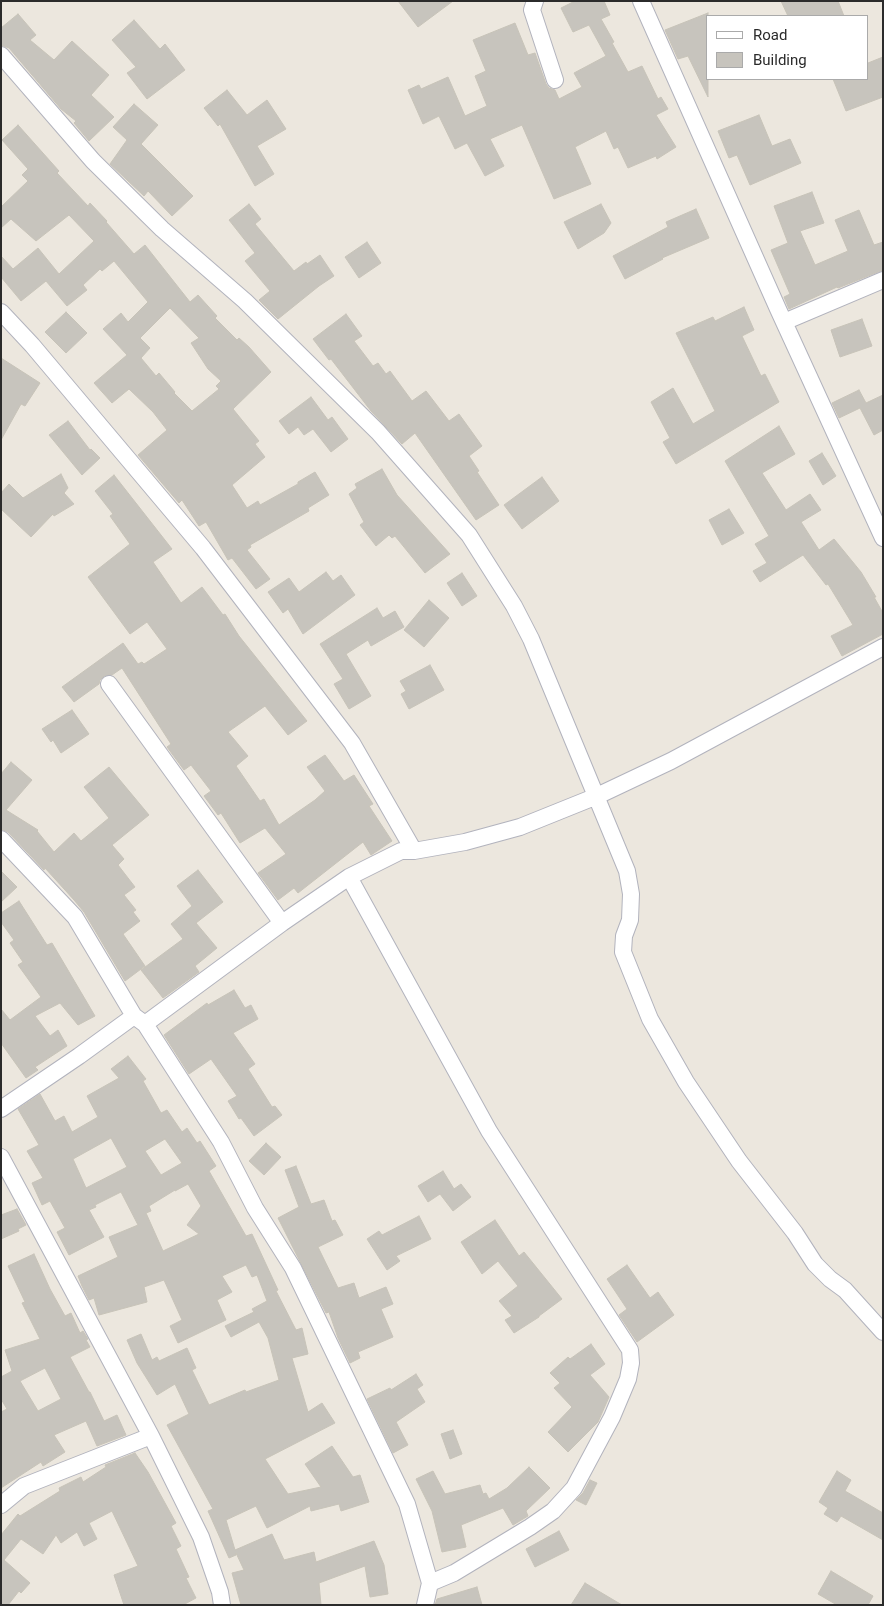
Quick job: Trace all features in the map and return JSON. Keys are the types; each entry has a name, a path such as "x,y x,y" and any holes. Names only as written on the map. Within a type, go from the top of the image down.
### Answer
{"street":[{"path":"536,1 532,10 555,80"},
{"path":"641,1 784,322 883,538"},
{"path":"4,64 93,161 162,230 245,301 378,432 469,535 514,606 531,639 627,871 631,894 630,920 624,936 623,952 650,1019 691,1090 739,1160 795,1233 815,1264 830,1279 845,1290 883,1332"},
{"path":"784,322 883,280"},
{"path":"1,312 32,344 203,548 352,743 414,851"},
{"path":"1,1109 79,1056 140,1020 349,876 401,851 414,851 465,842 520,827 597,796 671,761 883,647"},
{"path":"110,684 282,923"},
{"path":"1,839 75,917 140,1020 221,1142 255,1208 293,1268 407,1504 430,1583 425,1605"},
{"path":"349,876 488,1131 630,1350 631,1364 628,1379 612,1417 574,1488 553,1511 530,1527 454,1573 430,1583"},
{"path":"1,1156 151,1436 201,1537 220,1592 222,1605"},
{"path":"1,1505 24,1486 151,1436"}],"building":[{"path":"398,1 453,1 418,27"},
{"path":"575,1 604,1 610,15 601,19 614,42 612,43 628,72 642,66 658,99 661,97 668,109 656,115 676,147 657,159 656,156 628,168 618,147 614,149 606,131 575,147 591,184 554,199 522,125 490,139 504,166 485,176 467,143 455,149 439,116 423,124 408,90 419,85 421,89 448,77 465,116 487,106 475,76 486,71 473,40 515,23 528,55 535,53 546,84 549,88 555,90 559,99 582,87 574,73 606,56 589,25 573,32 561,8"},
{"path":"781,1 838,1 844,15 788,15"},
{"path":"708,13 706,15 706,80 708,80 708,97 688,56 678,59 665,30"},
{"path":"18,14 36,35 30,40 54,60 72,41 109,75 91,95 114,117 89,141 74,123 76,121 61,109 9,48 1,45 1,28"},
{"path":"134,20 160,49 165,44 185,70 147,99 127,73 136,67 112,40"},
{"path":"883,57 883,97 846,111 833,80 869,80 869,63"},
{"path":"227,90 247,115 267,100 286,129 257,146 274,174 255,186 220,124 218,126 204,108"},
{"path":"134,104 158,125 141,144 193,196 172,216 148,191 144,196 110,164 127,140 113,127"},
{"path":"759,115 772,146 790,139 801,163 750,185 737,155 729,158 718,131"},
{"path":"18,125 59,171 57,173 88,206 90,203 134,254 145,245 190,302 198,295 217,316 215,318 237,340 239,338 249,347 271,372 233,409 259,441 255,444 265,457 232,485 247,508 258,501 260,505 298,484 298,482 315,472 329,495 308,508 309,511 250,545 251,547 247,550 270,579 256,589 232,558 228,560 206,522 199,526 182,500 179,503 138,455 167,430 153,412 129,389 112,403 94,383 127,355 103,329 121,313 128,322 148,302 114,261 102,271 100,269 83,285 87,290 67,306 46,281 21,301 1,277 1,256 13,269 38,248 59,274 94,241 69,215 36,241 11,219 1,228 1,207 28,181 22,175 28,169 2,140","holes":["170,308 199,338 191,343 208,369 221,381 216,386 219,389 192,411 174,393 159,373 156,376 141,358 150,348 140,338"]},
{"path":"812,192 824,223 800,231 815,265 848,251 835,220 859,210 874,245 883,242 883,270 837,287 789,309 784,297 790,294 771,250 788,243 774,206"},
{"path":"249,204 261,219 255,224 294,271 320,255 334,276 278,319 259,300 270,291 245,261 255,253 229,220"},
{"path":"601,204 611,223 604,233 578,249 564,222"},
{"path":"696,209 709,238 662,258 625,279 613,256 668,227 666,222"},
{"path":"367,242 381,263 359,278 345,257"},
{"path":"744,307 754,330 742,336 761,376 765,374 779,402 676,464 663,442 670,438 651,402 673,388 693,424 715,411 676,333 713,317 715,321"},
{"path":"66,312 87,333 66,353 45,332"},
{"path":"346,314 362,336 354,341 373,366 378,363 386,374 390,371 412,401 426,391 449,421 459,414 482,446 469,456 479,471 477,472 499,505 476,520 415,433 402,444 371,411 331,359 329,360 313,339"},
{"path":"862,319 872,346 840,357 831,330"},
{"path":"1,358 40,383 25,406 21,404 1,440"},
{"path":"859,390 866,403 883,395 883,430 874,435 860,408 839,418 832,403"},
{"path":"311,397 328,420 332,417 348,439 331,452 313,429 304,435 298,427 289,434 279,421"},
{"path":"68,421 90,450 100,458 82,475 49,435"},
{"path":"779,426 795,454 762,473 786,510 810,494 821,510 801,522 819,550 834,539 861,572 883,613 883,634 842,656 831,636 853,625 828,584 826,585 803,555 760,582 753,571 767,563 755,544 769,536 725,461"},
{"path":"822,453 836,476 823,485 809,461"},
{"path":"382,469 397,495 450,554 425,573 395,536 392,538 389,535 376,546 360,525 364,522 349,494 357,488 355,484"},
{"path":"61,474 68,488 64,493 74,504 54,516 53,514 31,537 1,509 1,493 9,484 23,498"},
{"path":"114,475 172,549 153,562 181,603 202,587 307,721 288,735 265,706 228,732 248,756 236,766 260,801 264,799 279,825 315,800 325,791 307,767 325,755 344,781 354,775 373,804 369,806 392,841 371,855 363,842 298,893 294,888 278,900 258,873 286,854 265,828 240,843 221,813 218,815 204,796 211,791 191,765 184,770 167,747 171,744 122,668 112,675 104,676 99,684 74,702 62,687 123,643 138,664 142,662 144,664 167,649 147,622 130,634 88,577 130,544 110,516 113,514 95,491"},
{"path":"542,477 559,501 522,529 504,505"},
{"path":"729,509 744,533 722,545 709,520"},
{"path":"326,572 333,581 341,575 355,595 303,634 288,609 283,613 268,592 289,578 299,592"},
{"path":"462,573 477,596 462,606 447,583"},
{"path":"429,600 449,618 424,647 404,630"},
{"path":"377,608 383,618 395,611 404,627 371,646 368,640 346,654 371,696 349,709 334,684 343,679 320,644"},
{"path":"430,665 444,690 409,709 401,694 406,691 400,681"},
{"path":"72,710 89,734 61,753 53,740 51,742 42,729"},
{"path":"11,762 32,780 6,810 38,830 54,852 74,833 81,841 109,818 84,787 109,767 149,815 112,845 124,859 118,865 135,887 124,895 136,910 133,912 140,921 123,934 145,966 125,981 84,912 45,868 44,870 8,832 1,829 1,774"},
{"path":"198,870 223,902 196,923 217,948 195,966 199,972 163,998 141,970 183,939 171,924 192,906 177,886"},
{"path":"1,871 17,887 1,902"},
{"path":"19,901 47,945 52,943 95,1016 78,1025 60,1003 35,1016 50,1036 58,1030 67,1046 35,1067 38,1070 26,1078 1,1043 1,1009 10,1020 41,997 18,965 23,962 10,943 14,940 1,922 1,913"},
{"path":"234,990 245,1008 251,1005 258,1019 233,1033 255,1064 248,1069 272,1107 275,1106 282,1115 254,1136 241,1118 239,1119 228,1101 237,1096 211,1059 189,1074 164,1035 207,1003 208,1005"},
{"path":"128,1056 146,1079 143,1081 161,1113 167,1110 182,1132 187,1128 197,1143 200,1141 216,1166 209,1171 246,1236 252,1234 278,1290 276,1291 296,1330 302,1328 308,1354 292,1358 308,1412 322,1403 335,1423 265,1459 288,1494 321,1487 305,1464 332,1446 353,1477 360,1475 369,1502 341,1511 339,1504 311,1511 310,1506 267,1528 256,1506 226,1520 235,1550 272,1534 284,1560 314,1552 316,1562 374,1541 384,1565 388,1594 370,1597 365,1566 319,1583 321,1605 241,1605 232,1573 244,1570 236,1553 236,1555 229,1558 208,1511 213,1509 167,1425 189,1414 175,1384 157,1395 137,1363 127,1340 141,1334 152,1360 157,1357 159,1361 187,1348 196,1368 192,1370 209,1405 245,1390 246,1392 279,1380 268,1338 259,1322 231,1337 225,1326 254,1312 252,1309 267,1301 257,1275 252,1277 246,1265 222,1276 232,1292 217,1300 226,1320 178,1343 170,1326 182,1320 164,1280 144,1287 147,1302 99,1315 94,1298 89,1300 78,1276 118,1257 109,1237 138,1225 121,1192 89,1210 104,1237 69,1255 57,1232 65,1228 50,1201 42,1205 32,1183 43,1178 27,1151 39,1145 18,1109 40,1094 55,1121 64,1116 72,1132 98,1117 87,1096 119,1078 111,1069","holes":["111,1138 127,1167 86,1188 73,1159","165,1139 182,1163 161,1175 145,1151","188,1184 201,1206 187,1225 199,1234 163,1251 146,1213 151,1211 149,1206"]},
{"path":"266,1143 281,1157 264,1175 249,1161"},
{"path":"296,1166 311,1204 324,1200 332,1221 335,1220 343,1235 318,1247 338,1288 354,1283 359,1298 386,1287 393,1304 381,1309 393,1337 358,1352 360,1358 350,1363 338,1338 329,1312 326,1313 278,1218 299,1207 285,1170"},
{"path":"443,1171 454,1189 461,1184 471,1197 453,1211 440,1194 428,1202 418,1186"},
{"path":"17,1209 26,1225 18,1229 19,1231 1,1239 1,1215"},
{"path":"419,1216 431,1239 396,1256 400,1261 387,1270 367,1239 379,1231 382,1235"},
{"path":"495,1220 519,1256 524,1252 562,1299 514,1333 505,1320 512,1316 499,1301 518,1286 498,1261 482,1274 461,1242"},
{"path":"34,1254 65,1316 71,1313 80,1333 83,1331 88,1339 86,1340 90,1347 70,1357 104,1421 117,1415 126,1435 97,1446 86,1421 54,1435 65,1452 43,1466 41,1462 1,1488 1,1412 7,1409 1,1399 1,1377 12,1371 5,1350 40,1339 22,1303 25,1302 8,1266","holes":["45,1368 61,1399 38,1411 20,1381"]},
{"path":"627,1265 650,1298 658,1292 674,1315 637,1342 619,1315 627,1309 607,1279"},
{"path":"591,1344 605,1364 590,1375 609,1397 598,1422 568,1452 548,1432 572,1407 554,1388 560,1383 550,1373 568,1357 570,1359"},
{"path":"416,1374 423,1385 417,1389 425,1402 396,1422 408,1445 393,1453 367,1399 390,1388 391,1390"},
{"path":"453,1430 462,1454 450,1459 441,1434"},
{"path":"135,1453 148,1472 176,1523 171,1526 181,1546 176,1549 189,1577 186,1578 196,1598 183,1605 124,1605 114,1575 138,1566 112,1511 89,1523 97,1539 84,1546 77,1532 61,1543 56,1535 43,1554 21,1539 4,1560 30,1583 21,1593 19,1591 8,1605 1,1605 1,1535 18,1514 20,1516 60,1491 59,1488 81,1477 83,1482 106,1467 105,1465"},
{"path":"529,1467 550,1488 526,1511 528,1516 513,1525 503,1508 461,1525 466,1547 442,1552 432,1511 416,1479 433,1471 445,1494 480,1485 483,1494 486,1493 489,1499 507,1488"},
{"path":"837,1471 851,1480 845,1491 883,1513 883,1540 841,1516 837,1522 824,1514 828,1508 819,1502"},
{"path":"590,1480 597,1483 586,1505 576,1500 583,1493"},
{"path":"559,1531 569,1550 535,1567 526,1549"},
{"path":"831,1571 873,1596 868,1605 837,1605 818,1594"},
{"path":"585,1583 622,1605 571,1605"},
{"path":"477,1587 482,1605 435,1605 437,1599"}]}
